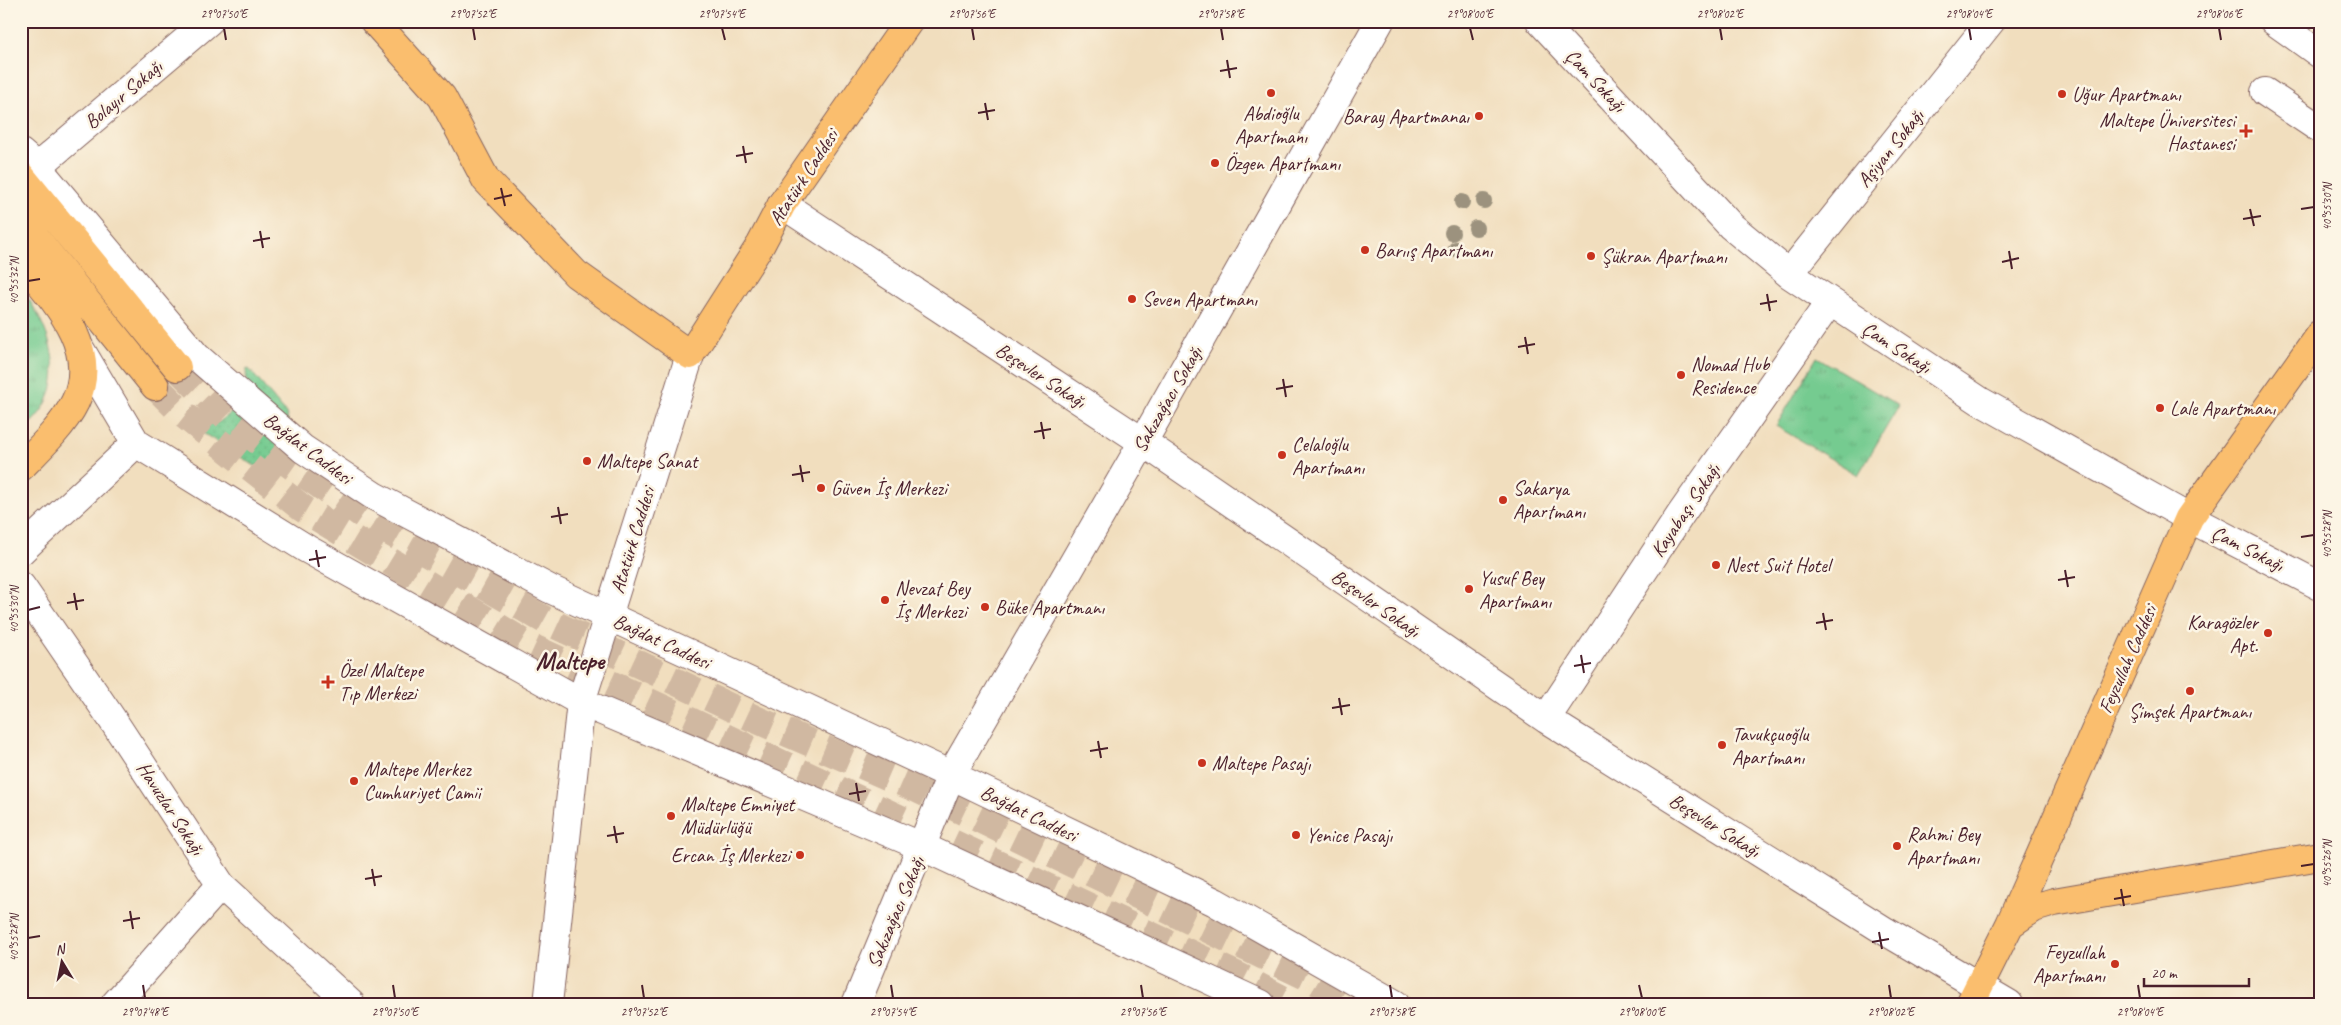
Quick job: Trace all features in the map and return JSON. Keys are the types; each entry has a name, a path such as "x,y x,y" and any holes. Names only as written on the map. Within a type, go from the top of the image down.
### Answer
{"main road":[{"path":"374,21 442,97 486,180 576,274 690,356"},
{"name":"Atatürk Caddesi","path":"690,356 761,244 782,204 909,21"},
{"path":"26,165 177,367"},
{"path":"21,220 155,386"},
{"path":"21,260 63,312 83,358 83,373 75,402 49,438 21,467"},
{"name":"Feyzullah Caddesi","path":"1975,995 2010,924 2189,518 2320,334"},
{"path":"2010,924 2034,908 2054,902 2320,856"}],"street":[{"name":"Bolayır Sokağı","path":"26,165 209,21"},
{"name":"Sakızağacı Sokağı","path":"856,1004 923,847 951,775 1143,442 1380,21"},
{"name":"Çam Sokağı","path":"1540,21 1731,226 1788,274 1829,303 1980,401 2189,518 2320,586"},
{"name":"Aşiyan Sokağı","path":"1788,274 1991,21"},
{"path":"2274,21 2320,54"},
{"path":"2265,92 2320,129"},
{"name":"Bağdat Caddesi","path":"26,165 196,356 303,449 374,496 550,589 951,775 1215,902 1395,1004"},
{"name":"Beşevler Sokağı","path":"782,204 1143,442 1546,719 1886,931 1975,995 2009,1004"},
{"name":"Kayabaşı Sokağı","path":"1546,719 1681,514 1829,303"},
{"path":"79,347 136,443 306,549 581,702 923,847 1260,1004"},
{"name":"Atatürk Caddesi","path":"548,1004 581,702 690,356"},
{"path":"21,551 57,516 93,486 136,443"},
{"name":"Havuzlar Sokağı","path":"21,586 112,719 221,885 351,1004"},
{"path":"115,1004 221,885"}],"green space":[{"path":"21,288 33,306 49,343 53,362 53,381 48,399 38,416 21,431"},
{"path":"1817,357 1899,406 1858,475 1776,426"},
{"path":"249,369 286,413 290,429 288,454 280,461 255,466 192,426 219,422 237,408 247,391 246,370"}],"tunnel":[{"path":"177,367 229,419 288,463 379,526 545,620 753,718 917,789 1312,979 1353,1004"},
{"path":"155,386 184,415 302,508 531,647 1238,976 1292,1004"}],"place":[{"name":"Abdioğlu Apartmanı","path":"1271,93"},
{"name":"Uğur Apartmanı","path":"2062,94"},
{"name":"Baray Apartmanaı","path":"1479,116"},
{"name":"Maltepe Üniversitesi Hastanesi","path":"2246,131"},
{"name":"Özgen Apartmanı","path":"1215,163"},
{"name":"Barıış Apartmanı","path":"1365,250"},
{"name":"Şükran Apartmanı","path":"1591,256"},
{"name":"Seven Apartmanı","path":"1132,299"},
{"name":"Nomad Hub Residence","path":"1681,375"},
{"name":"Lale Apartmanı","path":"2160,408"},
{"name":"Celaloğlu Apartmanı","path":"1282,455"},
{"name":"Maltepe Sanat","path":"587,461"},
{"name":"Güven İş Merkezi","path":"821,488"},
{"name":"Sakarya Apartmanı","path":"1503,500"},
{"name":"Nest Suit Hotel","path":"1716,565"},
{"name":"Yusuf Bey Apartmanı","path":"1469,589"},
{"name":"Nevzat Bey İş Merkezi","path":"885,600"},
{"name":"Büke Apartmanı","path":"985,607"},
{"name":"Karagözler Apt.","path":"2268,633"},
{"name":"Özel Maltepe Tıp Merkezi","path":"328,682"},
{"name":"Şimşek Apartmanı","path":"2190,691"},
{"name":"Tavukçuoğlu Apartmanı","path":"1722,745"},
{"name":"Maltepe Pasajı","path":"1202,763"},
{"name":"Maltepe Merkez Cumhuriyet Camii","path":"354,781"},
{"name":"Maltepe Emniyet Müdürlüğü","path":"671,816"},
{"name":"Yenice Pasajı","path":"1296,835"},
{"name":"Rahmi Bey Apartmanı","path":"1897,846"},
{"name":"Ercan İş Merkezi","path":"800,855"},
{"name":"Feyzullah Apartmanı","path":"2115,964"}],"district":[{"name":"Maltepe","path":"570,660"}]}
